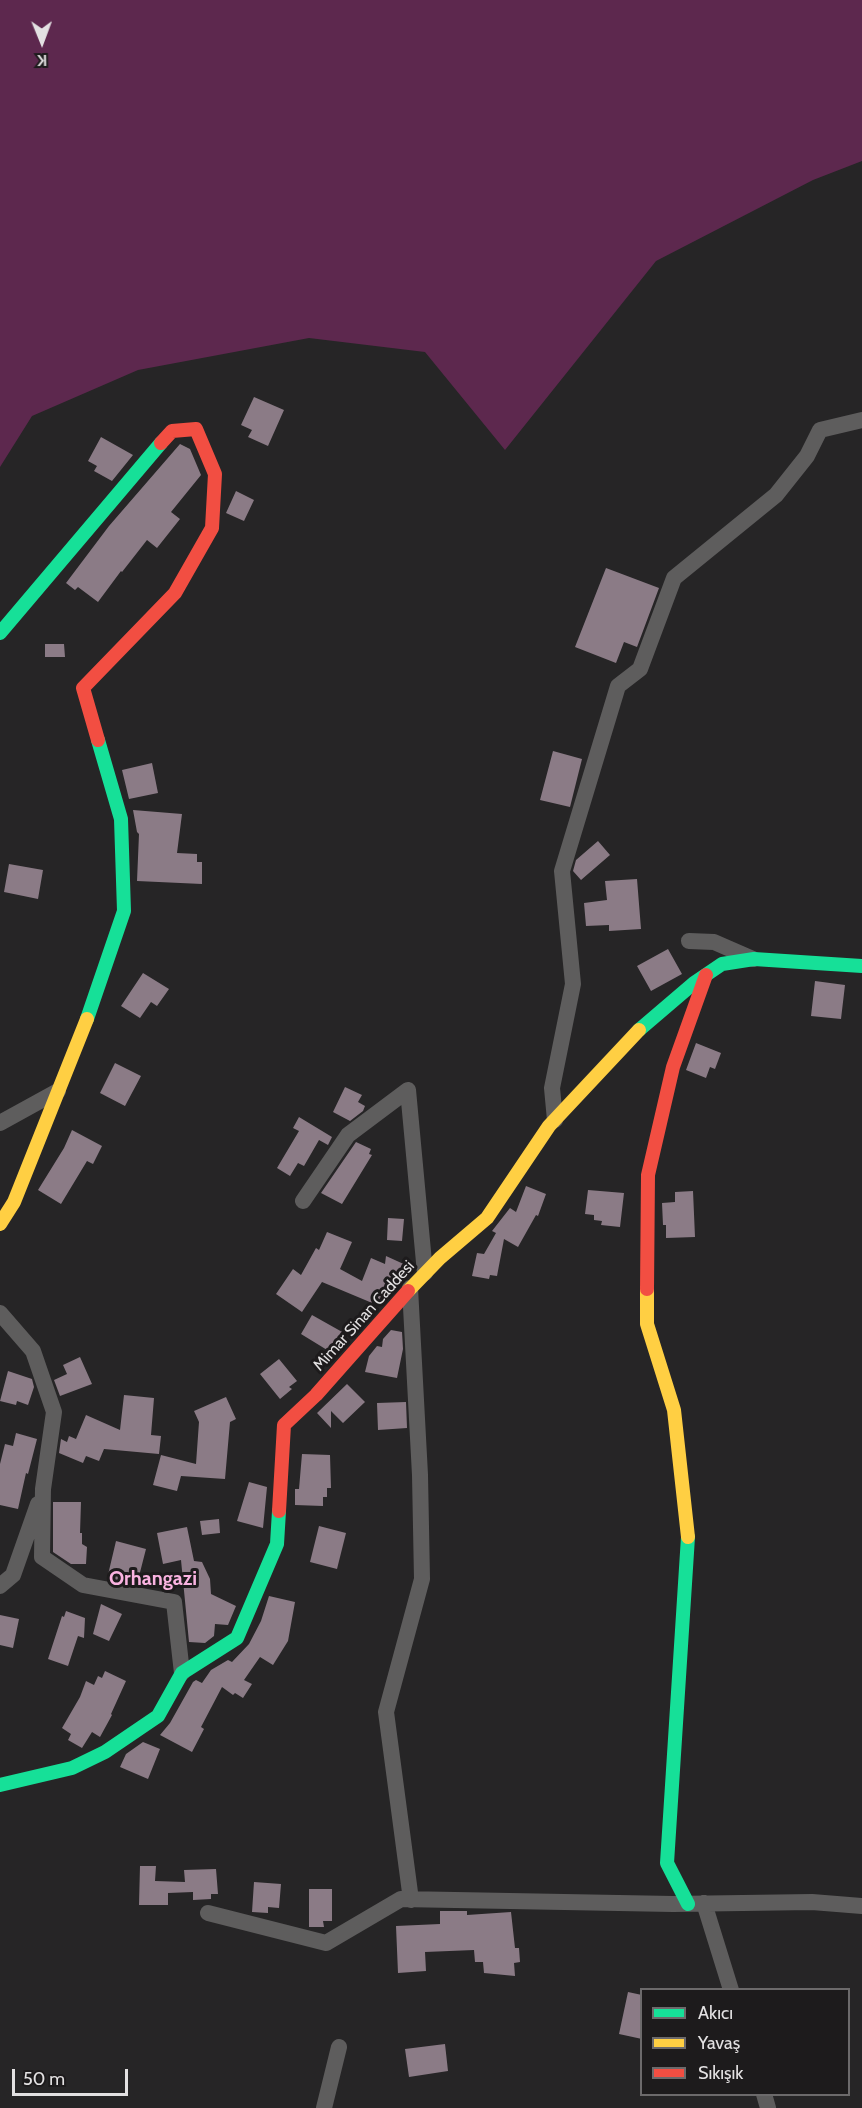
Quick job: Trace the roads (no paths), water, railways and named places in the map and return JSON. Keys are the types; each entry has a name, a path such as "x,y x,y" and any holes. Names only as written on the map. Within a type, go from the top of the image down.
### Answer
{"street":[{"path":"555,1120 552,1088 573,984 561,871 618,686 640,669 674,578 776,495 807,456 820,430 862,420"},
{"path":"0,633 172,431 196,429 215,474 212,528 174,593 83,688 122,819 124,911 84,1028 14,1202 0,1224"},
{"path":"689,941 714,942 754,959"},
{"name":"Mimar Sinan Caddesi","path":"0,1785 72,1768 105,1752 158,1716 182,1673 237,1638 277,1544 284,1425 316,1395 410,1288 440,1258 487,1218 555,1120 642,1027 694,983 722,964 754,959 862,966"},
{"path":"706,975 673,1067 648,1175 646,1324 674,1410 688,1539 667,1863 696,1904 731,1988"},
{"path":"303,1201 348,1135 408,1090 425,1273"},
{"path":"0,1123 58,1091"},
{"path":"410,1288 420,1475 422,1579 386,1712 411,1900"},
{"path":"0,1313 33,1351 54,1412 43,1489 42,1557 84,1585 174,1602 182,1673"},
{"path":"0,1586 13,1575 43,1489"},
{"path":"208,1913 326,1943 401,1899 696,1904 812,1902 862,1906"},
{"path":"324,2108 339,2047"}],"district":[{"name":"Orhangazi","path":"153,1579"}]}
